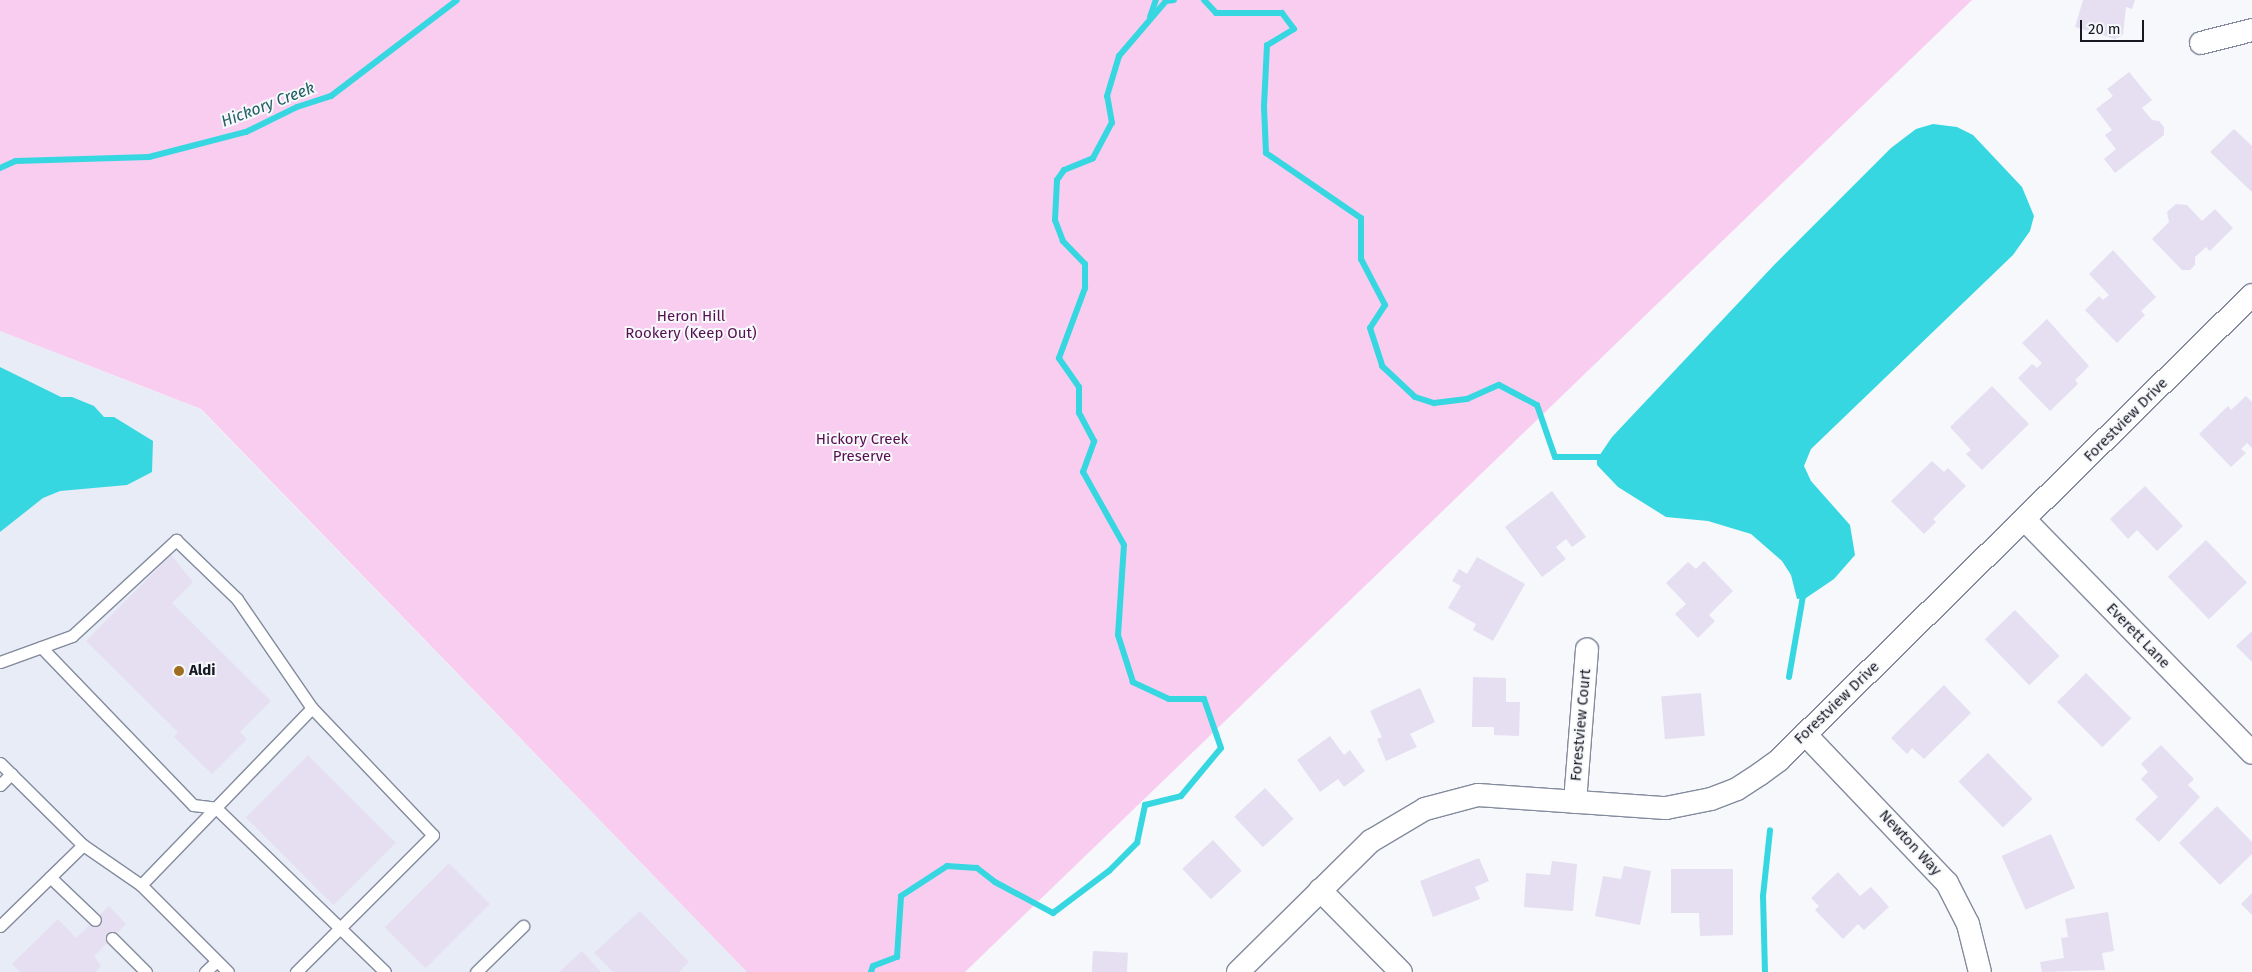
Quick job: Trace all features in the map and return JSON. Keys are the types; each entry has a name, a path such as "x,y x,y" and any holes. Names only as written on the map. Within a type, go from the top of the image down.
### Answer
{"street":[{"path":"2201,43 2252,30"},
{"name":"Forestview Drive","path":"1238,972 1320,890 1386,830 1449,800 1478,795 1506,795 1666,808 1711,798 1737,788 1760,774 1805,734 2025,520 2252,295"},
{"name":"Everett Lane","path":"2025,520 2252,753"},
{"name":"Forestview Court","path":"1574,802 1587,649"},
{"name":"Newton Way","path":"1805,734 1947,883 1968,924 1980,972"},
{"path":"1320,890 1401,972"}],"lane":[{"path":"0,662 72,636 176,540 237,599 312,708 433,835 296,972"},
{"path":"41,647 193,804 216,808 385,972"},
{"path":"142,885 312,708"},
{"path":"0,763 83,845 142,885 228,972"},
{"path":"0,785 11,774"},
{"path":"0,926 83,845"},
{"path":"50,877 95,920"},
{"path":"476,972 523,926"},
{"path":"112,938 146,972"},
{"path":"205,972 217,961"}],"shaded area":[{"path":"0,331 200,409 747,972 0,972"}],"green space":[{"name":"Hickory Creek Preserve","path":"0,0 1972,0 965,972 747,972 201,409 0,331"}],"water":[{"path":"1933,124 1957,127 1973,135 2022,187 2034,216 2030,231 2013,255 1811,449 1804,466 1811,481 1850,525 1855,555 1834,579 1806,598 1797,599 1791,575 1782,561 1751,534 1708,521 1666,517 1618,487 1597,465 1597,459 1612,437 1775,264 1891,148 1916,129"},
{"path":"0,367 61,397 72,397 94,406 104,417 114,417 153,441 152,472 127,485 60,491 43,498 0,532"}],"building":[{"path":"2083,0 2135,0 2132,9 2126,7 2123,35 2115,39 2075,27"},
{"path":"2129,72 2152,100 2142,108 2152,120 2159,121 2164,127 2164,135 2115,173 2104,159 2116,149 2105,135 2112,130 2096,109 2113,96 2107,89"},
{"path":"2234,129 2252,146 2252,192 2210,152"},
{"path":"2176,204 2187,205 2202,221 2215,209 2233,228 2210,251 2206,247 2195,257 2195,265 2190,270 2182,270 2152,239 2169,222 2167,212"},
{"path":"2113,250 2156,297 2141,311 2145,315 2117,343 2085,310 2099,296 2103,300 2109,295 2089,274"},
{"path":"2047,319 2089,366 2075,380 2078,384 2050,411 2018,378 2032,364 2037,368 2042,363 2022,343"},
{"path":"1992,386 2029,424 1982,470 1966,454 1971,450 1950,427"},
{"path":"2246,396 2252,402 2252,448 2247,443 2241,449 2246,453 2231,467 2199,434 2228,406 2231,410"},
{"path":"1932,461 1944,472 1948,468 1966,486 1933,519 1936,522 1924,534 1891,501"},
{"path":"2145,486 2183,526 2157,551 2137,530 2128,539 2110,519"},
{"path":"1552,491 1586,537 1572,547 1566,539 1556,547 1566,559 1542,577 1505,527"},
{"path":"2206,540 2247,582 2209,619 2168,577"},
{"name":"Aldi","path":"171,555 193,582 172,603 271,701 240,732 247,739 212,774 174,737 178,732 86,641"},
{"path":"1477,557 1525,584 1493,641 1473,630 1476,624 1448,608 1461,586 1452,581 1459,569 1467,574"},
{"path":"1704,561 1733,591 1709,615 1715,621 1698,638 1675,614 1686,604 1666,583 1688,562 1696,569"},
{"path":"2015,610 2059,656 2029,685 1985,639"},
{"path":"2252,631 2252,662 2236,646"},
{"path":"2086,673 2131,718 2102,747 2057,702"},
{"path":"1473,677 1506,678 1506,702 1520,702 1519,736 1494,735 1494,727 1472,727"},
{"path":"1944,685 1971,713 1924,759 1912,748 1907,754 1891,738"},
{"path":"1420,688 1435,722 1410,734 1417,747 1386,761 1377,739 1382,737 1370,711"},
{"path":"1701,693 1705,736 1665,739 1661,696"},
{"path":"1330,736 1344,755 1350,750 1365,771 1344,787 1338,779 1320,792 1297,760"},
{"path":"2161,745 2194,779 2188,785 2200,797 2159,842 2135,819 2158,797 2141,779 2148,772 2141,764"},
{"path":"1988,753 2032,799 2003,828 1959,781"},
{"path":"308,755 396,843 333,905 246,817"},
{"path":"1265,788 1294,819 1263,847 1234,817"},
{"path":"2217,806 2252,842 2252,854 2220,885 2179,843"},
{"path":"2051,834 2075,888 2026,910 2002,856"},
{"path":"1213,840 1242,871 1211,899 1182,869"},
{"path":"1479,858 1489,881 1475,887 1480,899 1433,917 1420,881"},
{"path":"1552,861 1577,864 1573,911 1524,907 1526,873 1550,875"},
{"path":"449,863 490,904 426,968 385,927"},
{"path":"1624,866 1651,871 1640,925 1595,916 1603,876 1621,879"},
{"path":"1671,869 1733,869 1733,935 1700,936 1699,913 1671,913"},
{"path":"1838,872 1860,896 1871,887 1889,907 1864,930 1858,924 1843,939 1815,910 1819,906 1811,898"},
{"path":"2252,893 2252,915 2241,904"},
{"path":"109,906 126,924 94,956 101,966 95,972 20,972 12,964 58,919 76,938"},
{"path":"640,911 689,962 679,972 613,972 594,953"},
{"path":"2108,912 2114,951 2102,953 2105,970 2042,972 2040,962 2064,958 2061,938 2068,937 2065,919"},
{"path":"582,951 601,972 559,972"},
{"path":"1093,951 1128,953 1127,972 1092,972"}],"waterway":[{"name":"Hickory Creek","path":"0,168 16,161 149,157 246,132 297,107 331,96 457,0"},
{"path":"1150,17 1156,0"},
{"path":"871,972 873,966 897,957 901,896 947,866 977,868 995,882 1053,913 1109,871 1137,843 1145,805 1181,796 1221,748 1204,699 1169,699 1133,682 1118,635 1124,545 1083,472 1094,441 1079,413 1079,387 1059,358 1085,288 1085,264 1063,241 1055,220 1057,180 1064,170 1093,158 1112,123 1107,96 1119,56 1166,1 1174,0"},
{"path":"1204,0 1216,13 1282,13 1294,29 1267,45 1264,107 1266,153 1361,218 1361,259 1385,305 1370,328 1382,366 1415,397 1434,403 1467,399 1499,385 1537,405 1555,457 1606,457"},
{"path":"1789,677 1804,590"},
{"path":"1765,972 1763,896 1770,830"}],"place":[{"name":"Aldi","path":"179,671"}],"park label":[{"name":"Heron Hill Rookery (Keep Out)","path":"691,324"}]}
